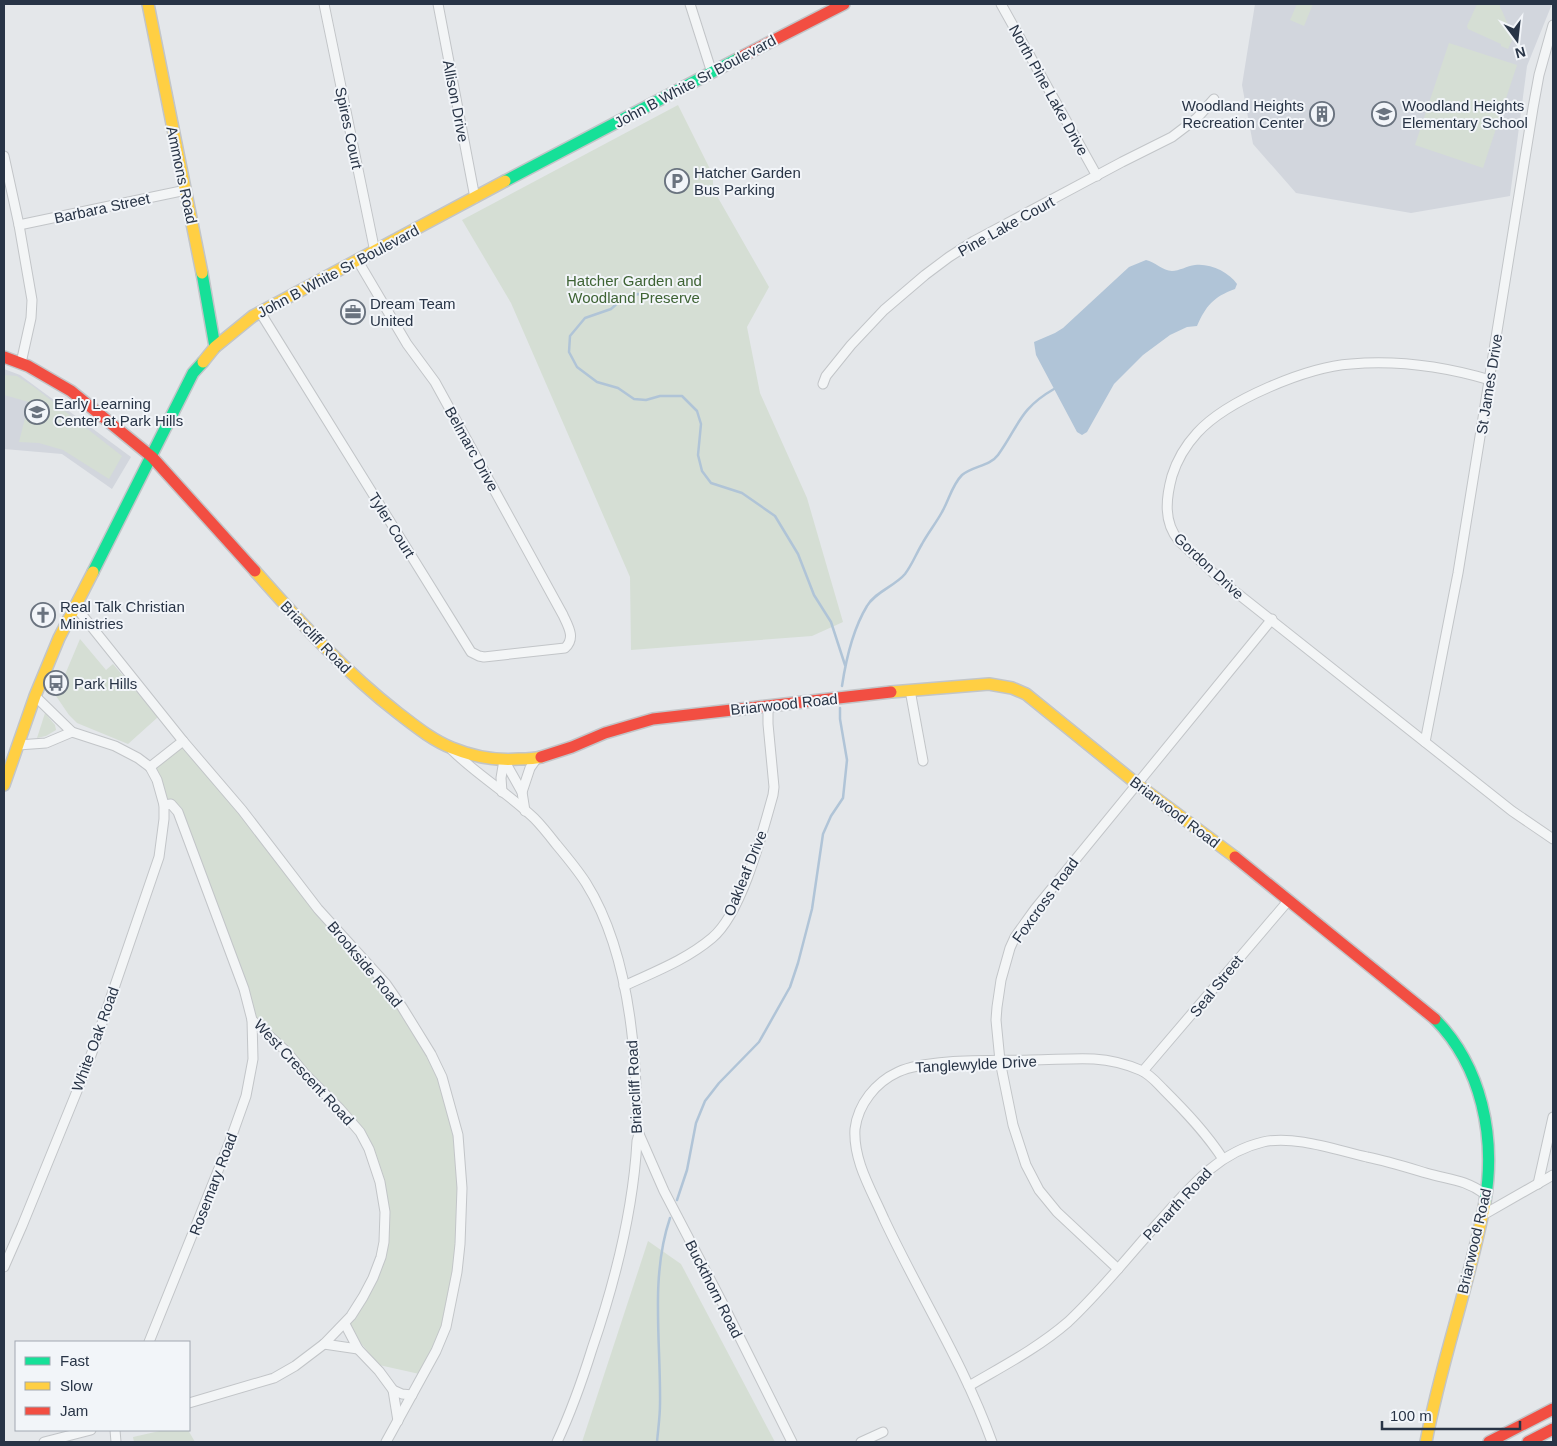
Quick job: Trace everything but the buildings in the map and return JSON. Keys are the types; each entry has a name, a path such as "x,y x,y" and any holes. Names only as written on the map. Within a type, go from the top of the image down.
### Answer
{"street":[{"name":"Ammons Road","path":"148,4 186,190 215,347"},
{"name":"Spires Court","path":"324,4 375,252"},
{"name":"Allison Drive","path":"438,4 475,198"},
{"path":"690,4 712,73"},
{"name":"John B White Sr Boulevard","path":"4,785 35,696 75,606 193,373 215,347 260,312 634,112 844,4"},
{"name":"North Pine Lake Drive","path":"1001,4 1097,176"},
{"name":"St James Drive","path":"1425,742 1458,573 1539,74 1553,25"},
{"name":"Pine Lake Court","path":"823,384 826,376 867,327 901,294 925,275 974,241 1172,137 1197,118 1214,99"},
{"path":"4,156 19,225 32,300 31,318 21,363"},
{"name":"Barbara Street","path":"19,225 186,190"},
{"name":"Belmarc Drive","path":"358,261 408,344 435,382 471,446 563,615 571,632 568,645"},
{"name":"Tyler Court","path":"260,312 471,652 484,657 561,649 568,645"},
{"name":"Briarcliff Road","path":"4,357 53,379 71,391 152,457 304,627 333,656 397,713 427,735 451,748 464,762 535,819 586,882 604,917 624,986 635,1074 637,1129 640,1134 637,1141 632,1192 617,1268 604,1315 579,1389 557,1442"},
{"name":"Gordon Drive","path":"1490,380 1460,372 1423,366 1364,363 1333,366 1294,378 1247,399 1210,421 1197,433 1186,447 1171,481 1167,512 1170,527 1179,541 1206,567 1512,811 1553,839"},
{"name":"Brookside Road","path":"75,606 183,741 242,810 318,908 386,984 431,1054 446,1089 458,1134 462,1188 460,1244 446,1327 436,1351 398,1421"},
{"name":"Foxcross Road","path":"1118,1269 1057,1212 1039,1190 1026,1165 1014,1130 1000,1060 996,1020 1001,980 1015,937 1040,901 1272,619"},
{"name":"Briarwood Road","path":"451,748 474,756 504,760 537,758 604,733 653,719 910,690 989,684 1012,688 1026,694 1137,784 1243,863 1413,1000 1447,1032 1460,1051 1471,1072 1480,1096 1489,1141 1489,1168 1483,1215 1444,1363 1426,1442"},
{"path":"910,690 923,761"},
{"path":"35,696 72,732 115,746 138,758 150,767 157,780 164,805"},
{"name":"Oakleaf Drive","path":"624,986 685,957 705,944 720,930 731,913 753,861 773,796 768,705"},
{"path":"18,745 46,743 72,732"},
{"path":"150,767 183,741"},
{"path":"522,792 530,768 537,758"},
{"path":"502,792 501,778 504,760"},
{"path":"504,760 522,792 525,811"},
{"name":"West Crescent Road","path":"164,805 171,804 178,812 244,988 252,1020 286,1051 360,1132 369,1149 380,1182 385,1219 381,1257 373,1278 363,1297 344,1324 324,1344 296,1366 274,1378 190,1403"},
{"name":"White Oak Road","path":"4,1267 88,1064 159,857 164,805"},
{"name":"Seal Street","path":"1144,1071 1288,901"},
{"name":"Rosemary Road","path":"149,1341 230,1141 246,1096 253,1059 252,1020"},
{"name":"Tanglewylde Drive","path":"992,1442 970,1386 904,1261 864,1173 857,1151 856,1129 862,1105 869,1095 884,1080 899,1071 929,1064 1000,1060 1094,1059 1111,1061 1144,1071 1201,1128 1223,1159"},
{"path":"1538,1184 1553,1117"},
{"name":"Buckthorn Road","path":"640,1134 664,1191 792,1442"},
{"name":"Penarth Road","path":"970,1386 1047,1339 1080,1309 1118,1269 1195,1181 1223,1159 1242,1149 1263,1142 1277,1140 1294,1142 1394,1162 1426,1173 1464,1182 1485,1194"},
{"path":"1483,1215 1553,1175"},
{"path":"344,1324 358,1349 379,1371 393,1390 398,1421 386,1442"},
{"path":"324,1344 358,1349"},
{"path":"393,1390 402,1394 412,1395"},
{"path":"1489,1442 1553,1409"},
{"path":"1528,1442 1553,1429"},
{"path":"44,1442 88,1431"},
{"path":"861,1442 883,1432"}],"shaded area":[{"name":"Woodland Heights Elementary School","path":"1255,4 1552,4 1527,66 1510,196 1411,213 1296,193 1253,144 1242,85"},
{"name":"Early Learning Center at Park Hills","path":"4,369 20,375 131,457 112,489 62,454 4,449"}],"green space":[{"path":"1297,4 1313,4 1304,26 1290,20"},
{"path":"1477,4 1499,4 1510,29 1515,31 1508,49 1468,29 1467,26"},
{"path":"1449,43 1517,65 1483,168 1415,145"},
{"name":"Hatcher Garden and Woodland Preserve","path":"678,105 713,175 713,189 769,287 747,327 760,393 807,498 843,622 812,636 631,650 630,577 511,303 462,220"},
{"name":"Early Learning Center at Park Hills","path":"4,375 17,376 34,387 122,456 109,479 63,450 39,443 19,442 29,402 4,395"},
{"path":"80,639 106,670 113,664 158,717 128,744 77,723 56,696"},
{"path":"45,713 55,725 56,730 46,736 37,738"},
{"path":"183,741 386,984 431,1054 458,1135 462,1216 452,1299 424,1375 379,1365 345,1324 381,1257 383,1196 369,1149 252,1020 178,812 164,805 150,767"},
{"path":"648,1241 681,1264 775,1442 582,1442"},
{"path":"160,1431 189,1431 195,1442 134,1442 133,1437"}],"water":[{"path":"1146,260 1165,270 1172,271 1189,266 1207,265 1219,269 1237,284 1235,289 1221,295 1211,303 1197,326 1187,327 1170,335 1143,355 1114,384 1087,432 1082,435 1077,432 1036,355 1034,342 1063,328 1129,267"}],"waterway":[{"path":"649,296 638,294 621,300 611,309 585,318 570,336 569,352 577,367 597,382 618,388 634,399 646,400 660,396 682,396 697,411 701,424 698,455 702,471 711,483 742,493 775,516 798,554 814,595 831,622 845,665"},
{"path":"842,686 851,644 867,606 875,597 905,574 962,475 995,459 1026,411 1042,396 1054,389"},
{"path":"677,1200 687,1170 696,1123 705,1101 719,1083 759,1042 790,987 798,963 812,909 823,834 831,816 843,798 847,760 840,708"},
{"path":"657,1442 660,1404 658,1286 664,1240 670,1218"}],"traffic: fast":[{"path":"505,181 739,58"},
{"path":"202,273 215,347"},
{"path":"93,572 193,373 203,362"},
{"path":"1435,1019 1451,1038 1464,1059 1482,1104 1488,1153 1485,1202"}],"traffic: slow":[{"path":"148,4 202,273"},
{"path":"203,362 215,347 253,316 505,181"},
{"path":"255,571 341,664 378,697 431,737 452,748 485,758 530,759 541,757"},
{"path":"4,785 35,696 59,638 93,572"},
{"path":"891,692 989,684 1012,688 1026,694 1137,784 1235,857"},
{"path":"1426,1442 1439,1382 1472,1262 1485,1202"}],"traffic: jam":[{"path":"739,58 844,4"},
{"path":"4,357 28,366 71,391 152,457 255,571"},
{"path":"541,757 572,747 605,733 653,719 891,692"},
{"path":"1235,857 1435,1019"},
{"path":"1489,1442 1553,1409"},
{"path":"1528,1442 1553,1429"}],"place":[{"name":"Woodland Heights Recreation Center","path":"1322,114"},
{"name":"Woodland Heights Elementary School","path":"1384,114"},
{"name":"Hatcher Garden Bus Parking","path":"677,181"},
{"name":"Dream Team United","path":"353,312"},
{"name":"Early Learning Center at Park Hills","path":"37,412"},
{"name":"Real Talk Christian Ministries","path":"43,615"},
{"name":"Park Hills","path":"56,683"}]}
